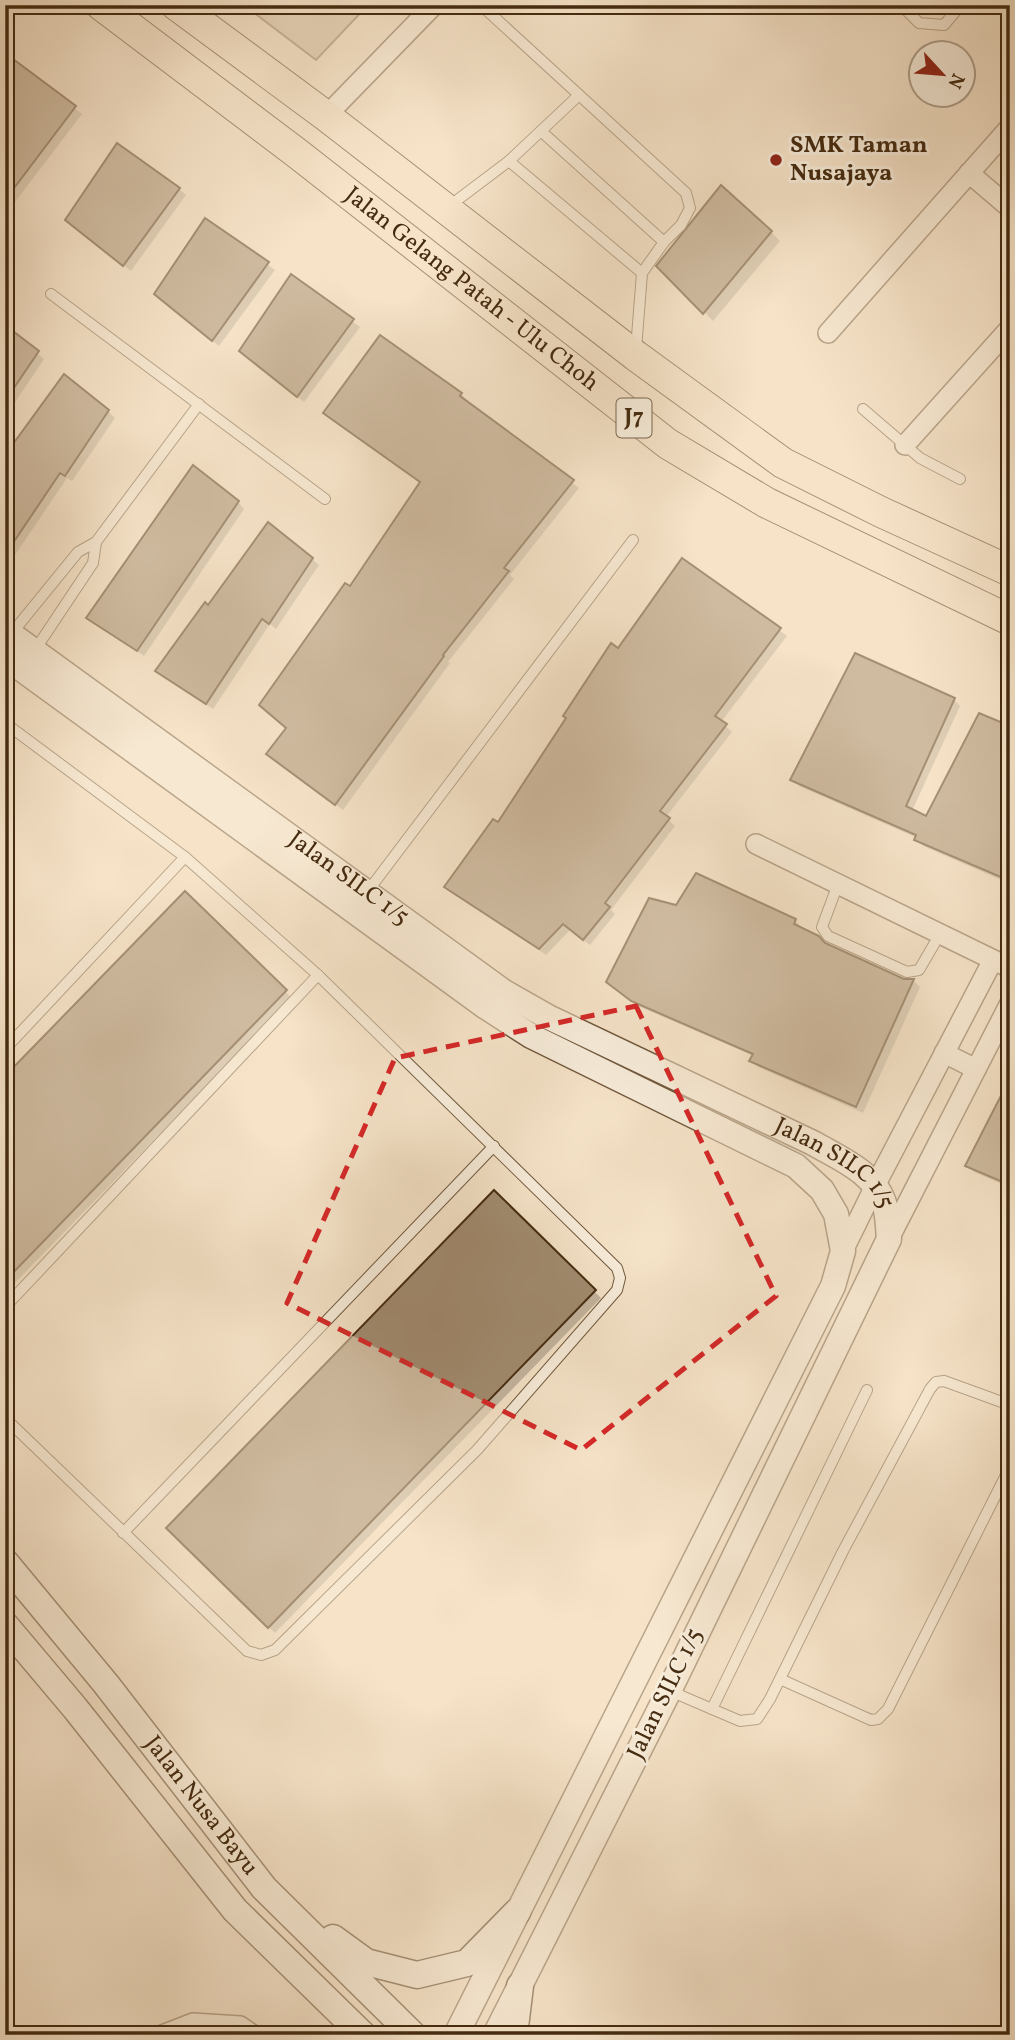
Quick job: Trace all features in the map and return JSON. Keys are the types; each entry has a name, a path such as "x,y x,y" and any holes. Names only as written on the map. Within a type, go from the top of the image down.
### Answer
{"main road":[{"name":"Jalan Gelang Patah - Ulu Choh","path":"101,5 298,154 668,444 766,503 1010,620"},
{"name":"Jalan Gelang Patah - Ulu Choh","path":"176,5 326,116 636,356 783,463 881,512 1010,570"},
{"name":"Jalan Nusa Bayu","path":"5,1562 106,1684 264,1888 413,2035"},
{"name":"Jalan Nusa Bayu","path":"5,1625 75,1708 235,1910 363,2035"},
{"path":"264,1888 366,1962 416,1975 467,1963 517,1912"},
{"path":"514,2035 520,1986"}],"street":[{"path":"326,116 434,5"},
{"path":"828,333 1010,127"},
{"path":"969,173 1010,208"},
{"path":"905,445 1010,328"},
{"name":"Jalan SILC 1/5","path":"7,641 34,651 503,992 548,1017 813,1143 855,1167 876,1184 886,1207 889,1239 669,1690 495,2035"},
{"name":"Jalan SILC 1/5","path":"7,641 486,1007 531,1036 796,1166 822,1190 836,1214 843,1251 833,1286 456,2035"},
{"path":"756,844 1001,964 944,1053 843,1251"},
{"path":"889,1239 1010,1003"},
{"path":"944,1053 976,1069"},
{"path":"162,2035 194,2023 240,2026 253,2035"}],"lane":[{"path":"481,5 686,193 690,208 681,225 664,242 642,273 636,356"},
{"path":"901,5 919,23 944,25 961,5"},
{"path":"445,209 509,161 578,96"},
{"path":"542,132 664,242"},
{"path":"509,161 642,273"},
{"path":"51,294 325,499"},
{"path":"7,641 78,552 96,542 198,404"},
{"path":"863,409 920,458 960,479"},
{"path":"367,893 633,540"},
{"path":"34,651 93,563 96,542"},
{"path":"5,723 185,857 318,975 617,1268 621,1278 617,1290 477,1450 275,1650 261,1655 247,1651 5,1418"},
{"path":"5,1049 185,857"},
{"path":"838,884 822,927 828,936 907,972 919,970 940,934"},
{"path":"5,1307 318,975"},
{"path":"123,1533 494,1146"},
{"path":"669,1690 740,1721 757,1719 930,1389 936,1382 944,1381 1010,1405"},
{"path":"712,1709 867,1390"},
{"path":"780,1679 871,1720 878,1719 888,1709 1010,1467"}],"highlighted area":[{"path":"636,1006 776,1296 581,1450 287,1303 395,1058"}],"shaded area":[{"path":"244,5 368,5 316,60"}],"building":[{"path":"5,53 76,106 5,200"},
{"path":"117,143 180,188 123,266 65,220"},
{"path":"721,185 772,231 703,314 656,266"},
{"path":"205,218 269,262 212,341 154,294"},
{"path":"291,274 354,319 297,397 239,351"},
{"path":"5,325 39,351 5,401"},
{"path":"380,335 462,393 460,396 574,480 504,568 509,571 443,655 335,805 266,754 286,728 259,705 345,583 350,586 420,482 323,413"},
{"path":"64,374 109,410 65,476 60,473 5,555 5,455"},
{"path":"193,465 239,501 137,651 86,618"},
{"path":"268,522 313,558 269,624 262,619 206,704 155,671 205,602 208,605"},
{"path":"682,558 781,628 715,716 727,724 660,811 670,818 605,903 610,907 583,940 563,924 539,949 444,887 493,819 498,822 611,643 618,648"},
{"path":"855,653 955,698 906,806 926,816 979,713 1010,726 1010,881 914,840 916,835 790,780"},
{"path":"696,873 796,919 794,924 819,936 825,943 904,979 914,979 856,1107 749,1061 753,1054 631,1001 606,982 649,898 676,905"},
{"path":"185,891 287,990 5,1281 5,1076"},
{"path":"1010,1078 1010,1185 965,1166"},
{"path":"494,1190 596,1290 268,1628 166,1528"}],"place":[{"name":"SMK Taman Nusajaya","path":"776,160"}]}
